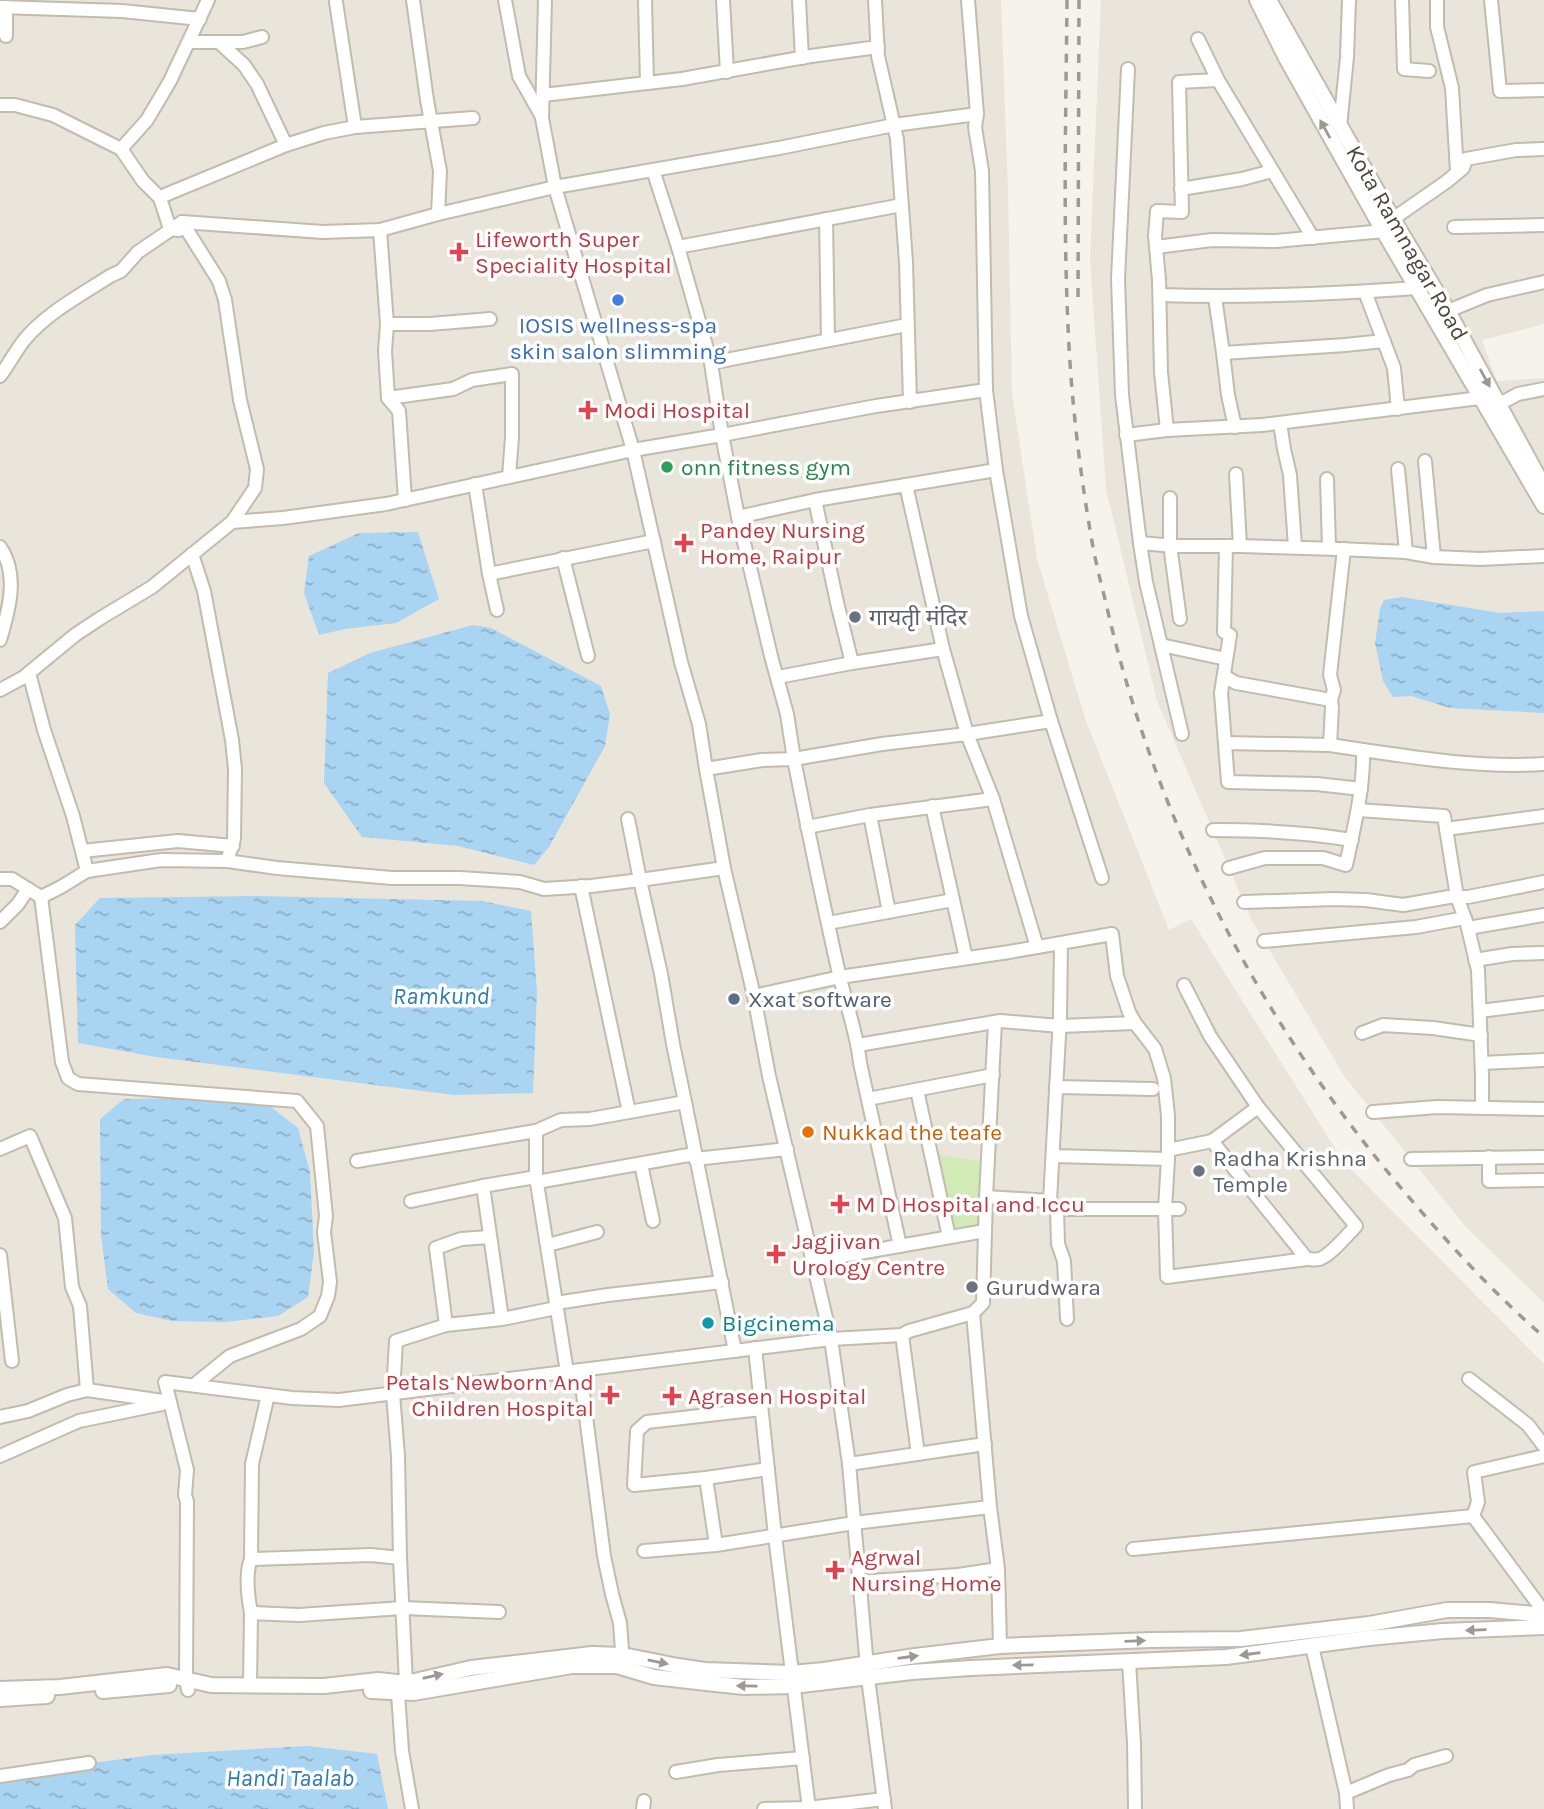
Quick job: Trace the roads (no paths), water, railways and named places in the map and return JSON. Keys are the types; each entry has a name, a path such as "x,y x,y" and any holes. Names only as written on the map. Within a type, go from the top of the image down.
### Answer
{"street":[{"path":"121,149 147,120 170,81 208,0"},
{"path":"413,0 440,171 438,214"},
{"path":"505,0 519,76 542,118"},
{"path":"545,0 542,118 555,187 634,450 681,662 699,723 724,868 754,996 769,1076 831,1339 849,1464 868,1678 885,1804 764,1809"},
{"path":"645,0 647,83"},
{"path":"723,0 727,72"},
{"path":"799,0 802,58"},
{"path":"875,0 878,56 897,139 910,402"},
{"path":"968,0 977,114 975,127 982,171 986,390 996,470 1021,616 1051,721 1102,878"},
{"path":"1257,0 1286,58 1386,226 1417,288 1489,404 1544,506"},
{"name":"Kota Ramnagar Road","path":"1269,0 1340,127 1386,226 1448,311 1489,404 1539,467 1544,487"},
{"path":"1340,127 1349,0"},
{"path":"1402,0 1404,69 1429,71"},
{"path":"1437,0 1437,27 1452,89 1457,172"},
{"path":"1490,0 1500,91 1544,90"},
{"path":"336,2 355,127"},
{"path":"6,36 3,7 122,11 200,19"},
{"path":"189,42 243,42 262,37"},
{"path":"1198,39 1218,80 1313,238"},
{"path":"220,43 244,65 257,84 286,145"},
{"path":"543,95 727,72 878,47"},
{"path":"1128,69 1118,279 1122,395 1146,582 1182,734"},
{"path":"1167,430 1161,372 1157,211 1182,212 1179,82 1218,80"},
{"path":"0,105 15,105 53,115 121,149 143,181 160,198 219,281 225,300 240,400 257,470 255,488 232,522 152,587 75,635 29,673 2,687"},
{"path":"0,376 24,340 47,317 121,271 138,252 182,229 323,232 380,230 555,187 894,125 977,114"},
{"path":"165,195 286,145 324,133 355,127 473,118"},
{"path":"1156,247 1212,240 1276,241 1313,238 1386,226 1463,168 1466,159 1516,150 1544,149"},
{"path":"653,170 711,363 738,517 787,715 807,827 858,1045 900,1246"},
{"path":"1181,190 1272,171"},
{"path":"678,247 902,205"},
{"path":"826,219 828,340"},
{"path":"1454,227 1544,225"},
{"path":"380,230 387,324 385,351 388,398 399,411 405,500"},
{"path":"1448,311 1487,295 1544,282"},
{"path":"1160,295 1215,297 1417,288"},
{"path":"1364,292 1394,368 1398,409"},
{"path":"1215,297 1235,427"},
{"path":"387,324 490,319"},
{"path":"711,363 907,325"},
{"path":"1223,353 1384,341"},
{"path":"388,398 453,389 472,380 512,374 509,477"},
{"path":"1126,435 1280,423 1398,409 1489,404 1544,389"},
{"path":"232,522 386,504 634,450 986,390"},
{"path":"1280,423 1290,475 1295,547"},
{"path":"1425,461 1434,557"},
{"path":"1398,469 1406,552"},
{"path":"738,517 815,500 996,470"},
{"path":"1236,474 1240,546"},
{"path":"1327,479 1329,548"},
{"path":"475,484 497,610"},
{"path":"906,485 943,649 967,734 993,799 1037,947"},
{"path":"1170,498 1170,545 1180,619"},
{"path":"815,500 852,663"},
{"path":"489,574 654,541"},
{"path":"1140,543 1329,548 1480,559 1544,556"},
{"path":"1226,546 1224,632 1230,635 1221,693 1228,782 1317,784 1361,789"},
{"path":"0,547 8,559 11,591 0,640"},
{"path":"1330,745 1331,699 1334,690 1330,675 1344,549"},
{"path":"192,554 204,591 232,740 235,769 233,846 228,861"},
{"path":"563,558 588,656"},
{"path":"1161,645 1226,659"},
{"path":"778,677 943,649"},
{"path":"29,673 87,871"},
{"path":"1224,676 1236,683 1331,699"},
{"path":"706,769 762,760 794,759 1051,721"},
{"path":"1225,743 1330,745 1428,760 1515,766 1544,764"},
{"path":"1229,868 1265,858 1323,858 1346,865 1364,769 1363,750"},
{"path":"807,827 870,815 993,799"},
{"path":"932,806 966,958"},
{"path":"1357,810 1444,816 1457,897 1478,970 1482,1108"},
{"path":"870,815 889,912"},
{"path":"1446,829 1544,816"},
{"path":"628,819 735,1351"},
{"path":"1213,830 1274,830 1352,840"},
{"path":"82,851 178,841 233,846"},
{"path":"41,897 87,871 161,860 228,861 392,878 460,878 520,882 544,889 581,887 724,868"},
{"path":"0,879 12,879 41,897"},
{"path":"1244,902 1334,899 1403,905 1468,897 1544,882"},
{"path":"581,887 629,1112"},
{"path":"0,922 28,889"},
{"path":"41,897 62,1062 68,1077 78,1084 297,1101 317,1126 330,1282 320,1316 301,1329 230,1356 194,1385"},
{"path":"828,923 953,900"},
{"path":"1264,941 1544,915"},
{"path":"754,996 840,977 1112,934 1117,976 1129,1012 1155,1049 1164,1078 1172,1209 1167,1277 1320,1259 1332,1252 1356,1226 1258,1107 1210,1036 1184,985"},
{"path":"1061,943 1060,1026 1052,1156 1054,1205 1058,1244 1064,1261 1067,1320"},
{"path":"1475,960 1512,954 1544,953"},
{"path":"1480,1011 1544,1003"},
{"path":"858,1045 995,1022 1060,1026 1135,1023"},
{"path":"187,1685 187,1470 165,1382 292,1398 338,1400 831,1339 902,1335 973,1313 983,1303 995,1022"},
{"path":"1362,1034 1383,1026 1433,1028 1481,1035"},
{"path":"1482,1063 1544,1059"},
{"path":"868,1099 993,1075"},
{"path":"1056,1087 1153,1089"},
{"path":"917,1090 949,1237"},
{"path":"357,1161 536,1131 561,1120 590,1119 685,1102"},
{"path":"1052,1156 1168,1154 1212,1141 1258,1107"},
{"path":"1373,1112 1437,1107 1544,1108"},
{"path":"536,1131 537,1179 567,1372"},
{"path":"0,1149 30,1136 65,1218 72,1287 80,1306 87,1391"},
{"path":"1212,1141 1307,1259"},
{"path":"411,1201 483,1186 641,1164 787,1149"},
{"path":"1489,1157 1489,1181 1544,1180"},
{"path":"1411,1159 1544,1157"},
{"path":"641,1164 653,1221"},
{"path":"483,1186 502,1319"},
{"path":"986,1197 1054,1205 1172,1209"},
{"path":"548,1245 597,1231"},
{"path":"813,1261 985,1231"},
{"path":"446,1325 436,1248 461,1239 490,1237"},
{"path":"0,1255 12,1361"},
{"path":"412,1809 402,1751 403,1608 398,1456 393,1394 396,1341 446,1325 502,1319 608,1295 722,1282"},
{"path":"973,1313 998,1569 1000,1646"},
{"path":"902,1335 918,1454"},
{"path":"755,1348 809,1808"},
{"path":"580,1370 604,1556 620,1623 623,1661"},
{"path":"1469,1379 1528,1425 1544,1446"},
{"path":"0,1417 28,1412 67,1395 87,1391 170,1402"},
{"path":"250,1685 251,1613 248,1565 251,1559 252,1464 268,1395"},
{"path":"0,1456 79,1421 170,1402"},
{"path":"761,1409 647,1422 637,1431 634,1485 768,1469"},
{"path":"849,1464 985,1444"},
{"path":"1473,1516 1478,1502 1474,1472 1544,1456"},
{"path":"706,1478 716,1545"},
{"path":"644,1551 716,1545 854,1523 990,1507"},
{"path":"1133,1549 1473,1516"},
{"path":"1473,1516 1544,1614"},
{"path":"251,1559 371,1555 400,1558"},
{"path":"858,1582 958,1575 998,1569"},
{"path":"251,1613 299,1615 403,1608 499,1612"},
{"path":"792,1680 824,1670 1000,1646 1241,1639 1369,1624 1447,1610 1544,1614"},
{"path":"0,1689 60,1687 167,1675 187,1685 227,1693 334,1694 402,1688 471,1668 592,1654 623,1661 792,1680 868,1678 984,1667 1226,1657 1443,1631 1544,1628"},
{"path":"1312,1646 1346,1793 1347,1809"},
{"path":"1129,1662 1135,1809"},
{"path":"0,1699 171,1684 324,1685 378,1681 402,1688"},
{"path":"1346,1793 1408,1770 1414,1765 1446,1756"},
{"path":"676,1772 718,1765 803,1758"},
{"path":"0,1776 89,1763"}],"water":[{"path":"418,532 439,599 396,623 319,635 304,593 309,556 359,533"},
{"path":"1402,597 1500,613 1544,611 1544,713 1450,708 1411,696 1393,697 1383,681 1375,643 1384,600"},
{"path":"473,625 491,628 601,686 610,714 605,746 549,847 534,865 458,846 362,837 324,783 328,673 370,653"},
{"name":"Ramkund","path":"259,896 482,901 531,911 537,992 533,1093 454,1095 156,1057 78,1043 75,925 100,898"},
{"path":"191,1098 271,1107 298,1128 310,1172 314,1252 308,1297 278,1316 225,1322 172,1321 136,1313 108,1289 101,1235 100,1119 124,1099"},
{"name":"Handi Taalab","path":"308,1746 377,1754 388,1809 0,1809 0,1781 78,1765 152,1755"}],"railway":[{"path":"1067,0 1066,285 1077,437 1098,571 1130,695 1157,775 1190,854 1227,930 1269,1004 1315,1075 1365,1144 1435,1227 1495,1292 1544,1337"},
{"path":"1078,297 1079,0"}],"place":[{"name":"Lifeworth Super Speciality Hospital","path":"459,252"},
{"name":"IOSIS wellness-spa skin salon slimming","path":"618,300"},
{"name":"Modi Hospital","path":"588,410"},
{"name":"onn fitness gym","path":"667,467"},
{"name":"Pandey Nursing Home, Raipur","path":"684,543"},
{"name":"गायतृी मंदिर","path":"855,617"},
{"name":"Xxat software","path":"734,999"},
{"name":"Nukkad the teafe","path":"808,1132"},
{"name":"Radha Krishna Temple","path":"1199,1171"},
{"name":"M D Hospital and Iccu","path":"840,1204"},
{"name":"Jagjivan Urology Centre","path":"776,1254"},
{"name":"Gurudwara","path":"972,1287"},
{"name":"Bigcinema","path":"708,1323"},
{"name":"Petals Newborn And Children Hospital","path":"610,1395"},
{"name":"Agrasen Hospital","path":"672,1396"},
{"name":"Agrwal Nursing Home","path":"835,1570"}]}
